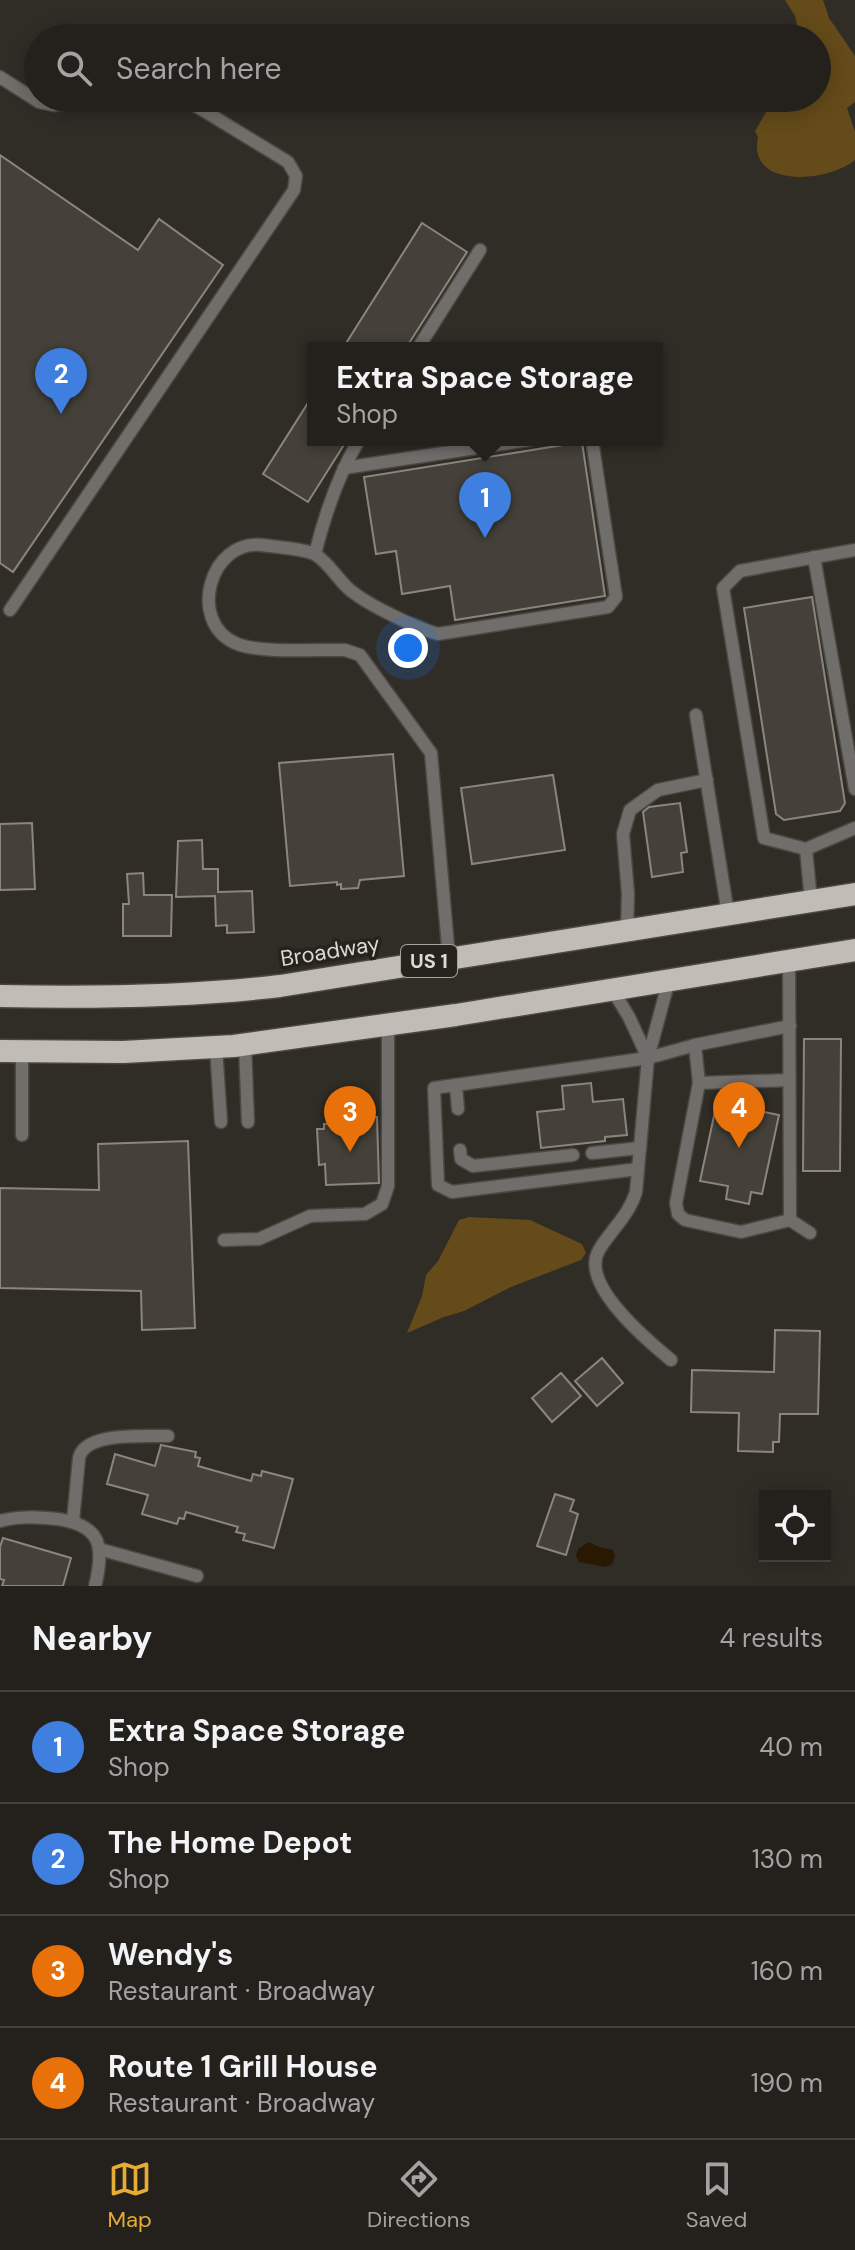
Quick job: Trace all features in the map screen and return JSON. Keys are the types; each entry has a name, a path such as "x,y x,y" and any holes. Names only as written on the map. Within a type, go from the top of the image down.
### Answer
{"highway":[{"name":"Broadway","path":"0,996 109,997 221,993 855,894"},
{"path":"11,1052 245,1045 855,950"}],"lane":[{"path":"0,77 24,92"},
{"path":"10,610 294,190 296,176 288,162 206,112"},
{"path":"422,342 480,250"},
{"path":"315,554 322,524 356,446"},
{"path":"344,468 489,446"},
{"path":"449,958 431,753 360,655 345,650 246,647 223,635 210,614 208,595 213,576 236,550 255,544 315,554 351,591 419,628 438,634 608,607 616,597 593,446"},
{"path":"855,550 740,571 723,588 764,838 806,849 855,828"},
{"path":"814,557 852,751 855,789"},
{"path":"696,715 728,914"},
{"path":"627,930 628,894 623,834 630,810 658,790 707,780"},
{"path":"806,849 811,901"},
{"path":"789,960 790,1220"},
{"path":"669,980 648,1058 632,1205 600,1249 595,1271 606,1293 642,1336 671,1360"},
{"path":"612,989 648,1058"},
{"path":"224,1240 259,1239 310,1216 365,1214 382,1204 388,1186 388,1025"},
{"path":"638,1169 452,1192 438,1185 434,1088 648,1058 790,1026"},
{"path":"245,1045 248,1122"},
{"path":"695,1045 699,1083 676,1203 678,1214 685,1220 741,1232 790,1220 810,1233"},
{"path":"216,1048 221,1122"},
{"path":"11,1052 22,1135"},
{"path":"699,1083 789,1080"},
{"path":"456,1086 458,1109"},
{"path":"592,1153 640,1148"},
{"path":"460,1150 461,1159 473,1166 573,1155"},
{"path":"73,1521 82,1448 104,1439 168,1436"},
{"path":"0,1521 27,1516 73,1521 86,1526 92,1531 99,1549 100,1566 95,1586"},
{"path":"99,1549 197,1576"}],"shaded area":[{"path":"785,0 823,0 829,18 855,56 855,102 847,108 855,132 855,160 827,173 793,177 765,166 758,154 755,131 766,112 831,112 831,24 797,24"},
{"path":"469,1217 530,1220 582,1244 586,1253 581,1260 407,1333 422,1296 426,1275 438,1261 459,1220"},
{"path":"589,1542 613,1550 615,1556 612,1564 606,1567 579,1562 576,1556 578,1549"}],"building":[{"path":"0,155 138,250 159,219 223,265 13,572 0,563"},
{"path":"422,223 467,252 410,342 347,342"},
{"path":"307,404 307,446 343,446 308,502 263,474"},
{"path":"557,446 583,446 605,596 455,620 450,586 402,594 396,551 376,554 364,477"},
{"path":"812,597 845,803 840,811 784,820 776,814 744,608"},
{"path":"393,754 404,876 360,880 358,888 341,889 341,884 337,885 337,882 290,886 279,763"},
{"path":"553,775 565,850 472,864 461,788"},
{"path":"680,803 687,852 681,853 683,872 652,877 643,812 649,807"},
{"path":"32,823 35,889 0,890 0,824"},
{"path":"202,840 203,869 218,869 218,892 252,891 254,932 227,933 227,925 216,926 215,896 176,897 178,841"},
{"path":"143,873 144,895 172,895 171,936 123,936 123,904 129,904 127,874"},
{"path":"804,1039 841,1039 840,1171 803,1171"},
{"path":"591,1083 593,1102 623,1099 627,1135 605,1137 605,1141 541,1148 537,1112 564,1109 562,1086"},
{"path":"737,1099 755,1103 754,1110 779,1115 762,1194 751,1192 749,1204 726,1199 728,1186 700,1181 717,1102 735,1106"},
{"path":"377,1117 379,1183 326,1185 325,1164 319,1165 317,1129 324,1129 324,1124 351,1124 350,1118"},
{"path":"188,1141 195,1328 142,1330 141,1291 0,1288 0,1188 99,1190 98,1144"},
{"path":"775,1330 820,1331 818,1414 780,1414 779,1442 773,1442 773,1452 738,1451 739,1413 691,1412 692,1370 774,1372"},
{"path":"602,1358 623,1383 597,1406 575,1381"},
{"path":"561,1373 581,1396 552,1422 532,1398"},
{"path":"161,1445 196,1452 195,1457 200,1458 198,1466 251,1481 253,1474 261,1476 262,1471 293,1479 274,1548 243,1540 245,1534 236,1532 238,1527 186,1512 184,1519 179,1518 177,1524 142,1514 148,1495 107,1484 115,1454 155,1466"},
{"path":"555,1494 574,1500 570,1511 578,1514 566,1555 537,1546"},
{"path":"3,1538 71,1558 63,1586 2,1586 0,1547"}],"place":[{"name":"The Home Depot","path":"61,414"},
{"name":"Extra Space Storage","path":"485,538"},
{"name":"Route 1 Grill House","path":"739,1148"},
{"name":"Wendy's","path":"350,1152"}]}
